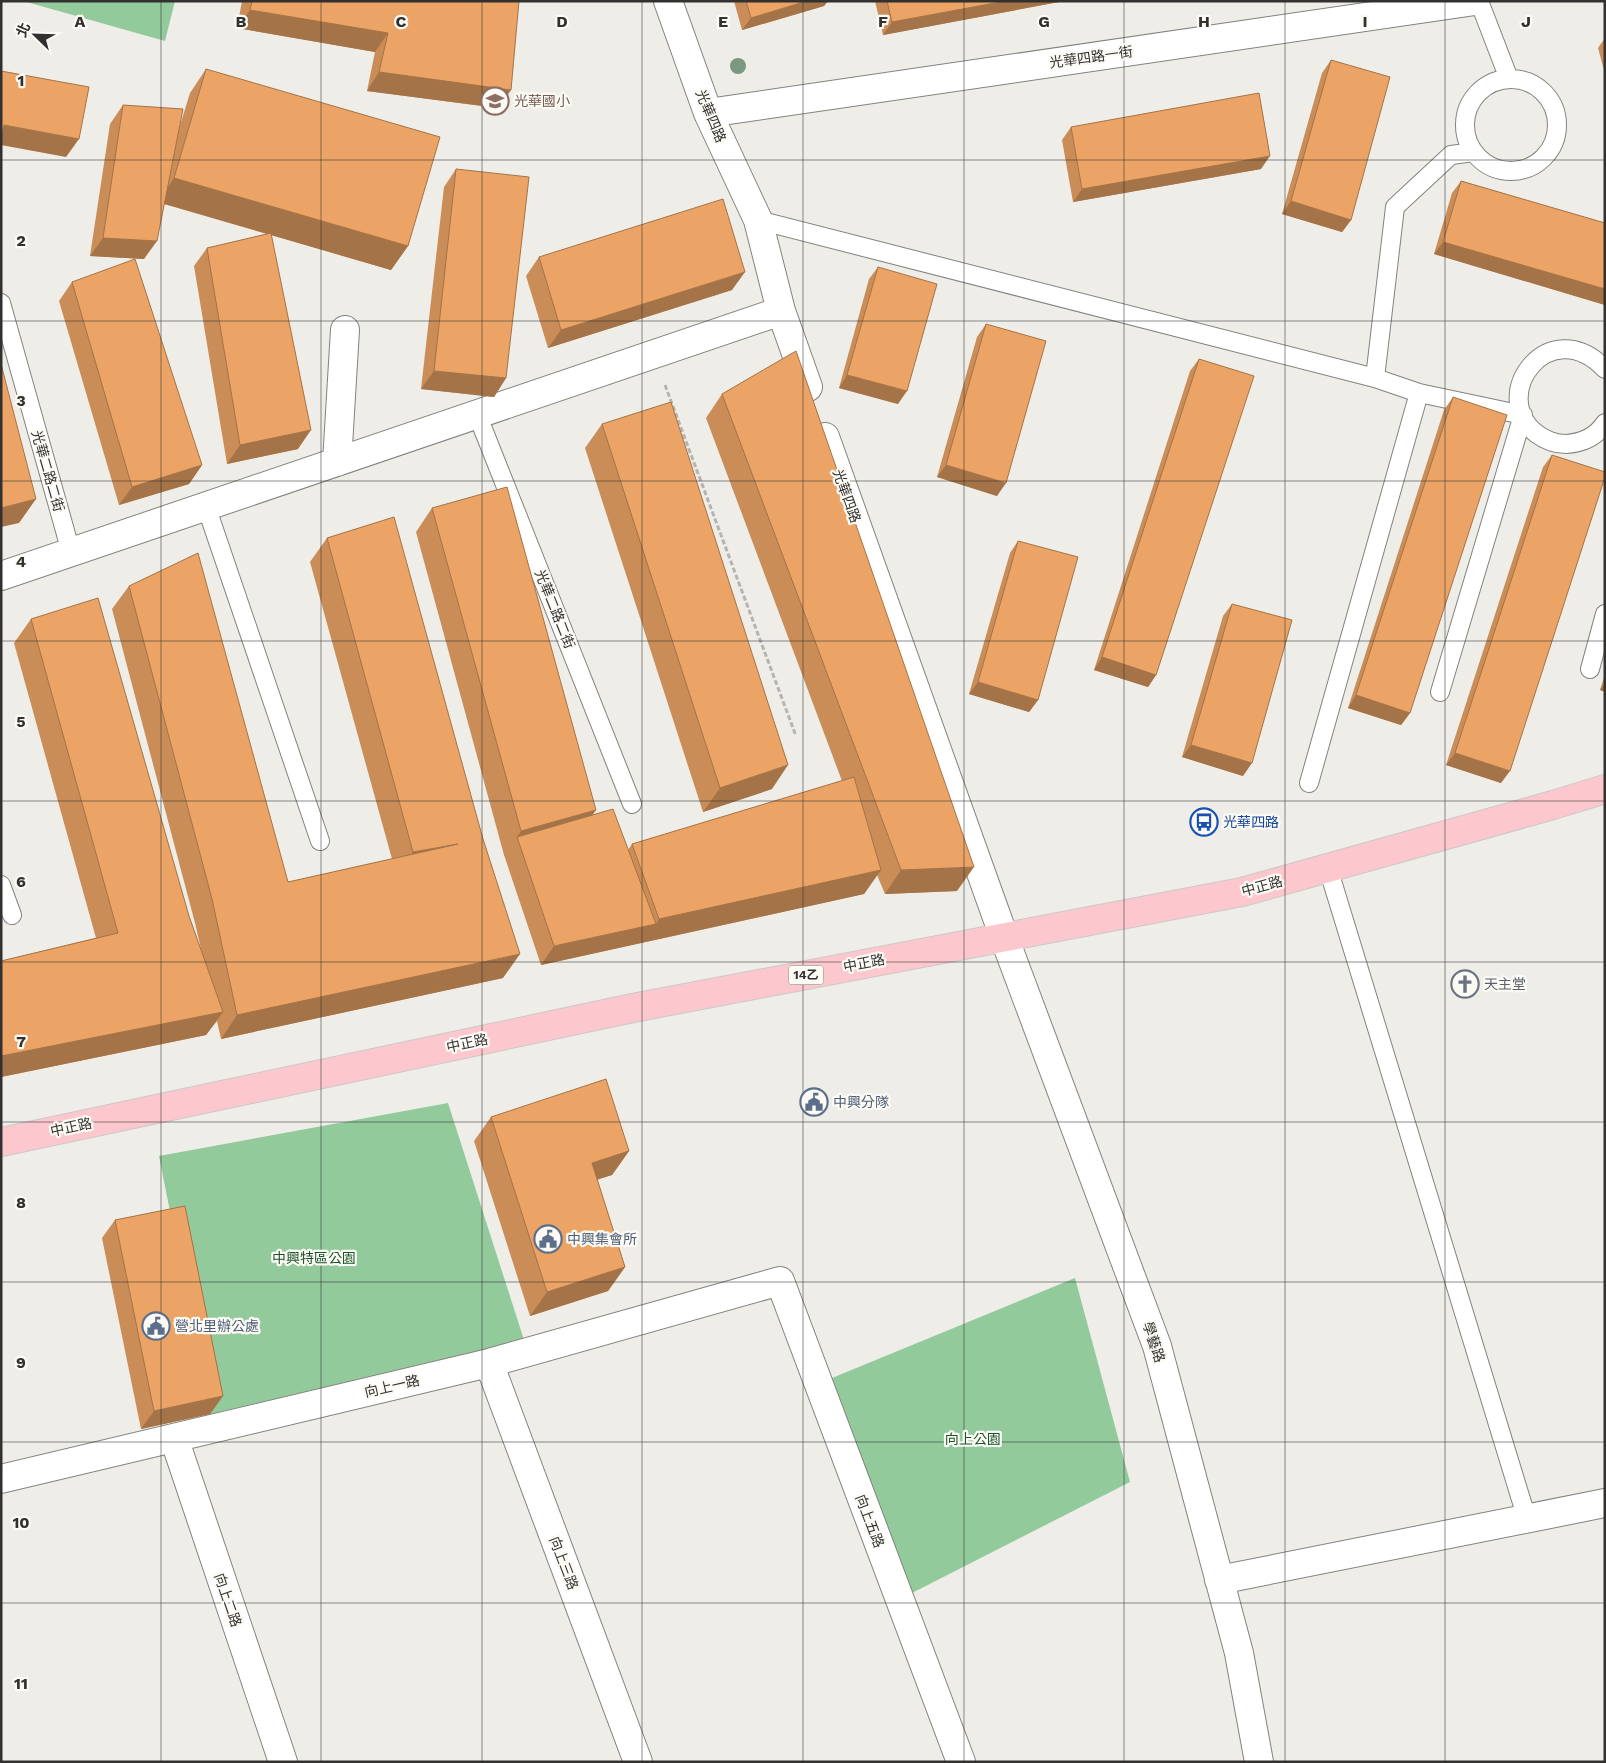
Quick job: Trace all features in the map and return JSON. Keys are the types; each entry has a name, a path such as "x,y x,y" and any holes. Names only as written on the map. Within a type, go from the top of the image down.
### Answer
{"main road":[{"name":"中正路","path":"1,1142 633,1008 1242,892 1554,805 1605,788"}],"street":[{"name":"光華四路","path":"668,1 708,113 758,220 781,312 1004,937"},
{"name":"光華四路一街","path":"708,113 1475,1"},
{"path":"1,576 781,312"},
{"path":"337,462 344,330"},
{"name":"學藝路","path":"1004,937 1157,1346 1239,1653 1260,1762"},
{"name":"向上一路","path":"1,1479 489,1363 780,1281"},
{"name":"向上五路","path":"780,1281 961,1762"},
{"name":"向上三路","path":"489,1363 638,1762"},
{"name":"向上二路","path":"174,1438 283,1762"},
{"path":"1219,1580 1605,1503"}],"lane":[{"path":"1479,1 1510,79"},
{"path":"1510,79 1525,81 1539,88 1550,100 1556,114 1557,129 1553,144 1545,158 1532,167 1516,171 1500,170 1485,164 1474,152 1467,138 1466,121 1470,106 1480,92 1493,83 1510,79"},
{"path":"1375,378 1395,207 1451,155 1474,152"},
{"path":"758,220 1375,378 1419,393 1522,415"},
{"name":"光華二路二街","path":"1,303 71,552"},
{"path":"1604,426 1591,437 1576,443 1559,444 1544,439 1531,429 1522,415 1518,399 1521,381 1530,366 1543,355 1560,349 1577,350 1593,357 1605,368"},
{"path":"1309,783 1419,393"},
{"name":"光華二路二街","path":"477,414 632,804"},
{"path":"1440,692 1522,415"},
{"path":"206,506 320,840"},
{"path":"1590,669 1605,614"},
{"path":"1328,868 1527,1519"},
{"path":"1,885 12,914"}],"path":[{"path":"653,354 796,736"}],"green space":[{"path":"23,1 175,1 165,41"},
{"name":"中興特區公園","path":"448,1103 524,1340 210,1414 159,1156"},
{"name":"向上公園","path":"1075,1278 1130,1482 912,1593 832,1378"}],"building":[{"path":"252,1 519,1 511,90 379,72 388,33 250,10"},
{"path":"746,1 807,1 751,18"},
{"path":"887,1 1006,1 892,22"},
{"path":"1331,60 1390,77 1351,220 1291,201"},
{"path":"206,69 440,137 408,246 174,178"},
{"path":"1,71 89,87 79,139 4,125 1,138"},
{"path":"1259,93 1270,156 1082,189 1071,127"},
{"path":"123,105 183,109 157,241 103,238"},
{"path":"456,169 529,177 506,378 434,371"},
{"path":"1461,181 1605,223 1605,289 1443,242"},
{"path":"723,199 745,272 561,330 539,257"},
{"path":"271,233 311,430 240,445 207,248"},
{"path":"135,259 202,465 132,487 72,282"},
{"path":"878,267 937,284 907,391 847,375"},
{"path":"986,324 1046,341 1006,483 946,465"},
{"path":"796,351 974,867 901,870 722,394"},
{"path":"1199,359 1254,376 1156,675 1102,657"},
{"path":"1,364 36,499 1,508"},
{"path":"1453,397 1507,415 1410,713 1356,695"},
{"path":"671,402 788,765 720,788 602,424"},
{"path":"1552,455 1605,472 1605,477 1510,771 1455,753"},
{"path":"507,487 596,810 521,831 432,508"},
{"path":"394,517 483,839 520,954 237,1015 212,899 129,586 198,553 288,882 458,844 413,852 327,538"},
{"path":"1018,541 1078,557 1038,700 978,682"},
{"path":"98,598 189,916 223,1012 1,1056 1,961 118,933 31,619"},
{"path":"1232,604 1292,620 1252,763 1191,745"},
{"path":"854,777 881,870 659,919 632,844"},
{"path":"613,809 656,924 554,946 517,837"},
{"name":"中興集會所","path":"606,1079 629,1151 592,1163 625,1267 547,1292 491,1117"},
{"name":"營北里辦公處","path":"185,1206 223,1396 154,1411 115,1220"}],"place":[{"name":"光華國小","path":"495,101"},
{"name":"光華四路","path":"1204,822"},
{"name":"天主堂","path":"1465,984"},
{"name":"中興分隊","path":"814,1102"},
{"name":"中興集會所","path":"548,1239"},
{"name":"營北里辦公處","path":"156,1326"}]}
